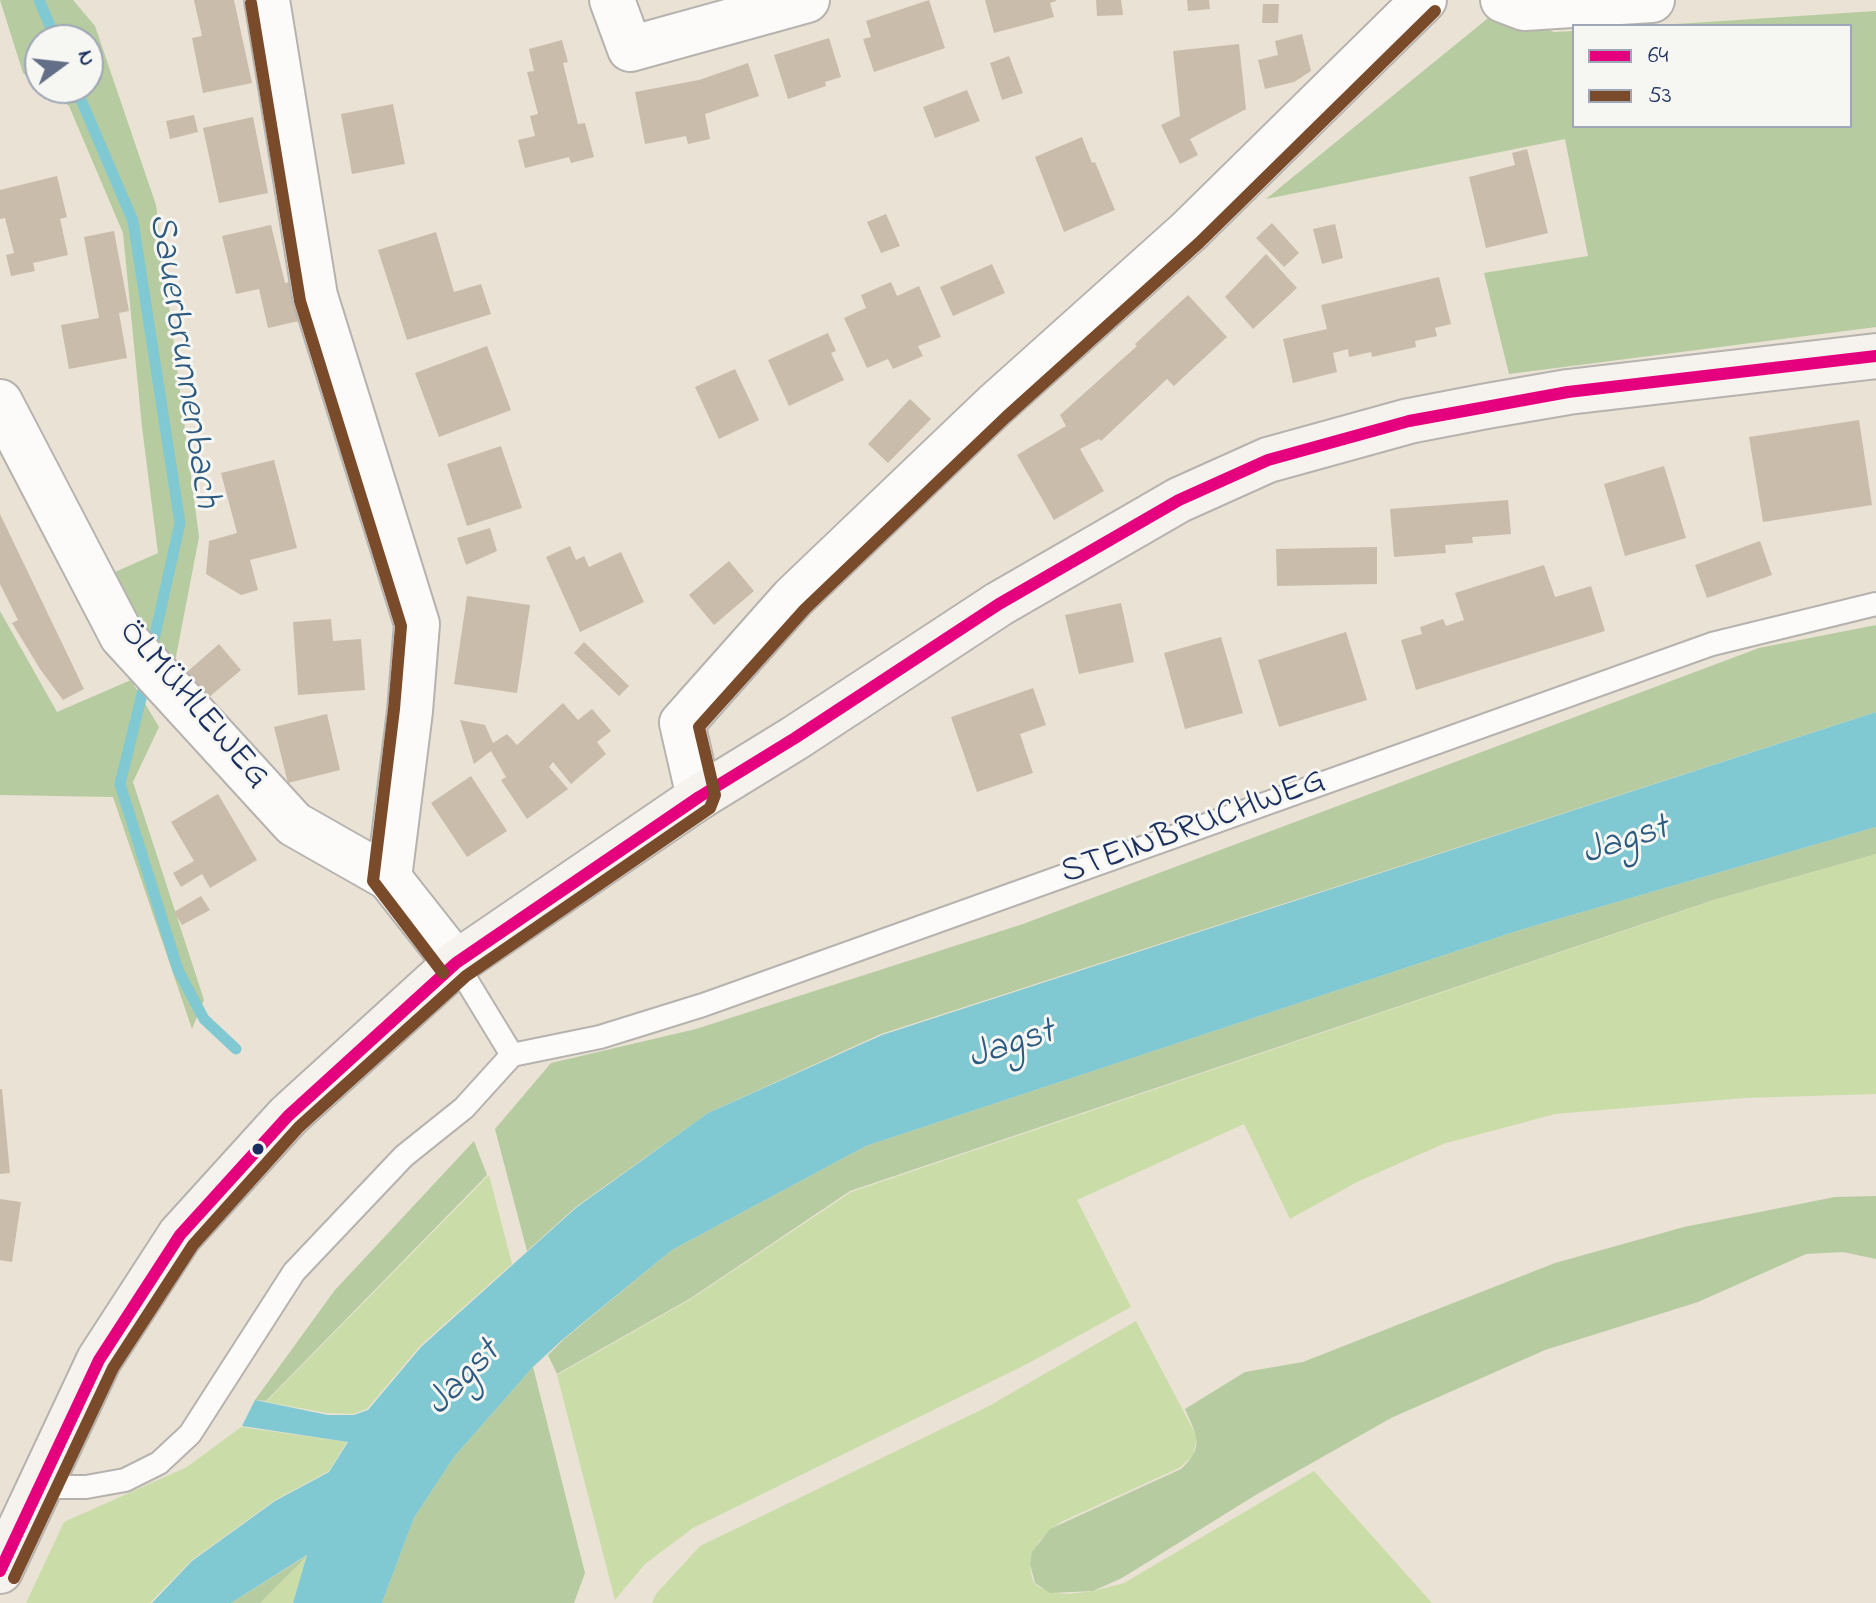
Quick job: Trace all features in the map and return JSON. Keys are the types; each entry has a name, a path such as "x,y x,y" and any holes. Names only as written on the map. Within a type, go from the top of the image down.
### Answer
{"main road":[{"path":"3,1561 99,1360 180,1235 288,1116 456,963 699,797 999,604 1179,500 1268,460 1409,421 1568,392 1876,356"}],"street":[{"path":"267,0 315,296 417,624 410,711 389,878 456,963"},
{"path":"612,0 630,49 807,0"},
{"path":"699,797 682,723 793,598 995,405 1188,232 1424,0"},
{"path":"1503,0 1524,8 1652,0"},
{"name":"ÖLMÜHLEWEG","path":"0,402 122,636 294,824 389,878"}],"lane":[{"name":"STEINBRUCHWEG","path":"512,1055 600,1037 703,1005 1712,644 1876,604"},
{"path":"41,1487 86,1487 125,1480 159,1463 190,1434 294,1272 404,1156 464,1108 512,1055 456,963"}],"green space":[{"path":"0,0 73,0 93,24 24,24 23,73"},
{"path":"1498,10 1554,32 1572,31 1572,128 1852,128 1852,24 1676,24 1876,11 1876,327 1509,374 1484,273 1588,256 1565,139 1266,199"},
{"path":"104,52 156,205 199,537 174,667 137,626 106,576 158,553 123,233 66,104 104,104"},
{"path":"0,611 57,712 131,680 159,727 133,782 204,1000 192,1029 113,797 0,795"},
{"path":"1876,625 1876,712 881,1034 708,1113 577,1206 527,1251 495,1129 551,1063 696,1029 1023,924 1759,648"},
{"path":"1876,827 1876,854 1714,900 850,1191 691,1298 557,1374 548,1355 672,1250 866,1146 1520,930"},
{"path":"1876,854 1876,1094 1744,1098 1555,1114 1443,1144 1357,1182 1290,1219 1244,1124 1077,1200 1131,1307 1025,1365 693,1528 645,1564 615,1600 557,1375 691,1299 851,1192 1715,900"},
{"path":"474,1141 487,1175 266,1401 255,1400 335,1290"},
{"path":"489,1175 512,1264 420,1346 367,1409 353,1414 327,1413 266,1402"},
{"path":"1876,1196 1876,1259 1843,1252 1806,1254 1698,1302 1545,1350 1391,1418 1259,1493 1122,1578 1093,1591 1050,1593 1035,1583 1030,1564 1032,1552 1050,1529 1181,1469 1196,1447 1193,1427 1185,1409 1245,1372 1303,1362 1555,1263 1684,1227 1835,1197"},
{"path":"1136,1321 1197,1437 1193,1456 1179,1468 1053,1528 1040,1541 1032,1556 1030,1565 1034,1583 1043,1589 1065,1594 1124,1583 1314,1471 1432,1603 652,1603 656,1594 700,1546 989,1406"},
{"path":"533,1367 585,1573 574,1603 382,1603 414,1518 454,1457"},
{"path":"241,1427 347,1442 329,1471 275,1500 192,1560 150,1603 26,1603 64,1522 187,1467"},
{"path":"308,1555 293,1603 260,1603"},
{"path":"308,1555 260,1603 231,1603"}],"water":[{"name":"Jagst","path":"1876,712 1876,827 1520,930 866,1146 672,1250 533,1367 454,1457 414,1518 382,1603 293,1603 307,1555 231,1603 152,1603 192,1561 275,1501 329,1472 348,1442 242,1426 255,1400 328,1415 354,1415 368,1410 421,1347 577,1207 708,1113 882,1035"}],"building":[{"path":"194,0 234,0 252,83 203,93 192,38 202,36"},
{"path":"929,0 945,48 874,72 863,39 871,37 866,21"},
{"path":"985,0 1056,0 1050,3 1054,17 994,33"},
{"path":"1096,0 1121,0 1123,15 1097,16"},
{"path":"1187,0 1209,0 1210,9 1188,11"},
{"path":"1263,4 1279,4 1278,23 1262,23"},
{"path":"1302,34 1311,71 1294,82 1265,89 1258,60 1278,55 1275,41"},
{"path":"829,38 841,77 825,82 826,86 788,99 774,55"},
{"path":"562,40 568,62 563,63 578,124 585,123 594,157 571,163 569,157 525,168 518,140 535,136 530,116 538,114 527,72 534,71 529,49"},
{"path":"1239,44 1246,109 1190,139 1198,155 1180,164 1161,125 1180,116 1173,51"},
{"path":"1009,56 1023,93 1002,100 990,63"},
{"path":"748,63 759,96 705,114 710,139 688,144 686,136 645,144 635,92 699,80"},
{"path":"967,90 980,121 935,138 923,107"},
{"path":"393,104 405,164 352,174 341,114"},
{"path":"194,115 198,132 170,139 166,121"},
{"path":"253,117 268,193 219,203 203,128"},
{"path":"1082,137 1115,210 1064,232 1035,157"},
{"path":"1527,149 1548,233 1486,248 1469,177 1515,165 1512,153"},
{"path":"57,176 67,217 60,219 68,255 33,263 35,271 11,276 6,255 14,253 5,218 0,219 0,190"},
{"path":"886,214 900,246 881,253 867,222"},
{"path":"1272,223 1299,253 1284,267 1256,238"},
{"path":"1335,224 1343,258 1322,264 1313,229"},
{"path":"271,225 285,283 290,282 299,321 268,328 259,289 236,294 222,236"},
{"path":"114,231 129,311 119,313 127,358 69,369 61,325 99,318 84,237"},
{"path":"436,232 454,292 481,284 491,314 407,340 378,250"},
{"path":"1266,254 1297,288 1253,329 1225,297"},
{"path":"992,264 1005,293 953,316 940,287"},
{"path":"1439,277 1451,324 1435,328 1437,336 1415,341 1416,347 1372,357 1371,352 1349,357 1348,349 1333,353 1337,372 1293,383 1283,339 1327,329 1321,305"},
{"path":"891,282 897,296 919,286 941,337 918,346 923,356 893,369 888,359 867,368 844,318 866,308 861,295"},
{"path":"1188,295 1227,337 1174,386 1167,379 1101,441 1099,439 1080,449 1104,491 1054,520 1017,455 1066,426 1060,415"},
{"path":"828,333 836,351 831,353 844,380 789,406 768,360"},
{"path":"487,346 511,410 439,437 415,373"},
{"path":"735,369 759,420 719,439 695,387"},
{"path":"910,399 931,419 888,463 868,444"},
{"path":"1859,420 1872,505 1763,522 1749,437"},
{"path":"501,446 522,508 467,526 447,464"},
{"path":"274,460 297,548 250,560 258,590 241,595 206,574 209,541 237,533 221,473"},
{"path":"1664,466 1686,538 1625,556 1604,484"},
{"path":"1508,500 1511,534 1472,537 1473,543 1445,545 1446,553 1394,557 1390,509"},
{"path":"0,514 84,689 63,700 12,623 18,620 0,584"},
{"path":"490,528 497,551 466,565 457,538"},
{"path":"1760,541 1772,575 1707,598 1695,565"},
{"path":"570,546 576,560 584,556 589,567 621,552 644,602 580,632 546,557"},
{"path":"1377,547 1377,584 1277,586 1276,549"},
{"path":"729,561 754,591 714,625 689,595"},
{"path":"1544,565 1555,597 1591,586 1605,631 1416,690 1401,640 1422,634 1420,627 1443,619 1446,626 1464,620 1455,593"},
{"path":"467,596 530,605 517,693 454,684"},
{"path":"1121,603 1134,662 1079,674 1065,615"},
{"path":"331,619 333,641 361,639 365,690 298,695 293,622"},
{"path":"1346,632 1367,700 1279,727 1258,660"},
{"path":"1221,637 1243,713 1185,729 1164,653"},
{"path":"584,642 629,686 619,696 574,653"},
{"path":"219,644 241,670 202,703 180,678"},
{"path":"1033,688 1046,725 1020,734 1033,773 977,792 951,717"},
{"path":"563,703 578,720 592,709 611,731 597,742 606,754 571,784 553,762 549,767 568,789 527,819 501,780 506,777 491,751 474,764 460,720 485,725 493,743 507,734 517,745"},
{"path":"327,714 340,770 288,783 274,727"},
{"path":"471,776 507,831 467,857 431,803"},
{"path":"218,794 257,860 210,888 202,874 181,887 173,873 194,861 171,822"},
{"path":"201,896 210,910 182,925 174,912"},
{"path":"0,1089 10,1173 0,1174"},
{"path":"0,1199 21,1202 12,1262 0,1260"}],"waterway":[{"name":"Sauerbrunnenbach","path":"39,0 49,24"},
{"name":"Sauerbrunnenbach","path":"83,104 133,221 180,523 151,653"},
{"name":"Sauerbrunnenbach","path":"146,678 120,784 178,970 204,1019 236,1049"}],"transit line":[{"name":"53","path":"251,3 300,301 401,626 373,881 443,973"},
{"name":"53","path":"14,1578 113,1368 193,1245 299,1127 466,976 710,808 715,795 699,727 805,609 1006,417 1199,243 1435,11"},
{"name":"64","path":"0,1571 99,1360 180,1235 288,1116 456,963 699,797 999,604 1179,500 1268,460 1409,421 1568,392 1876,356"}]}
